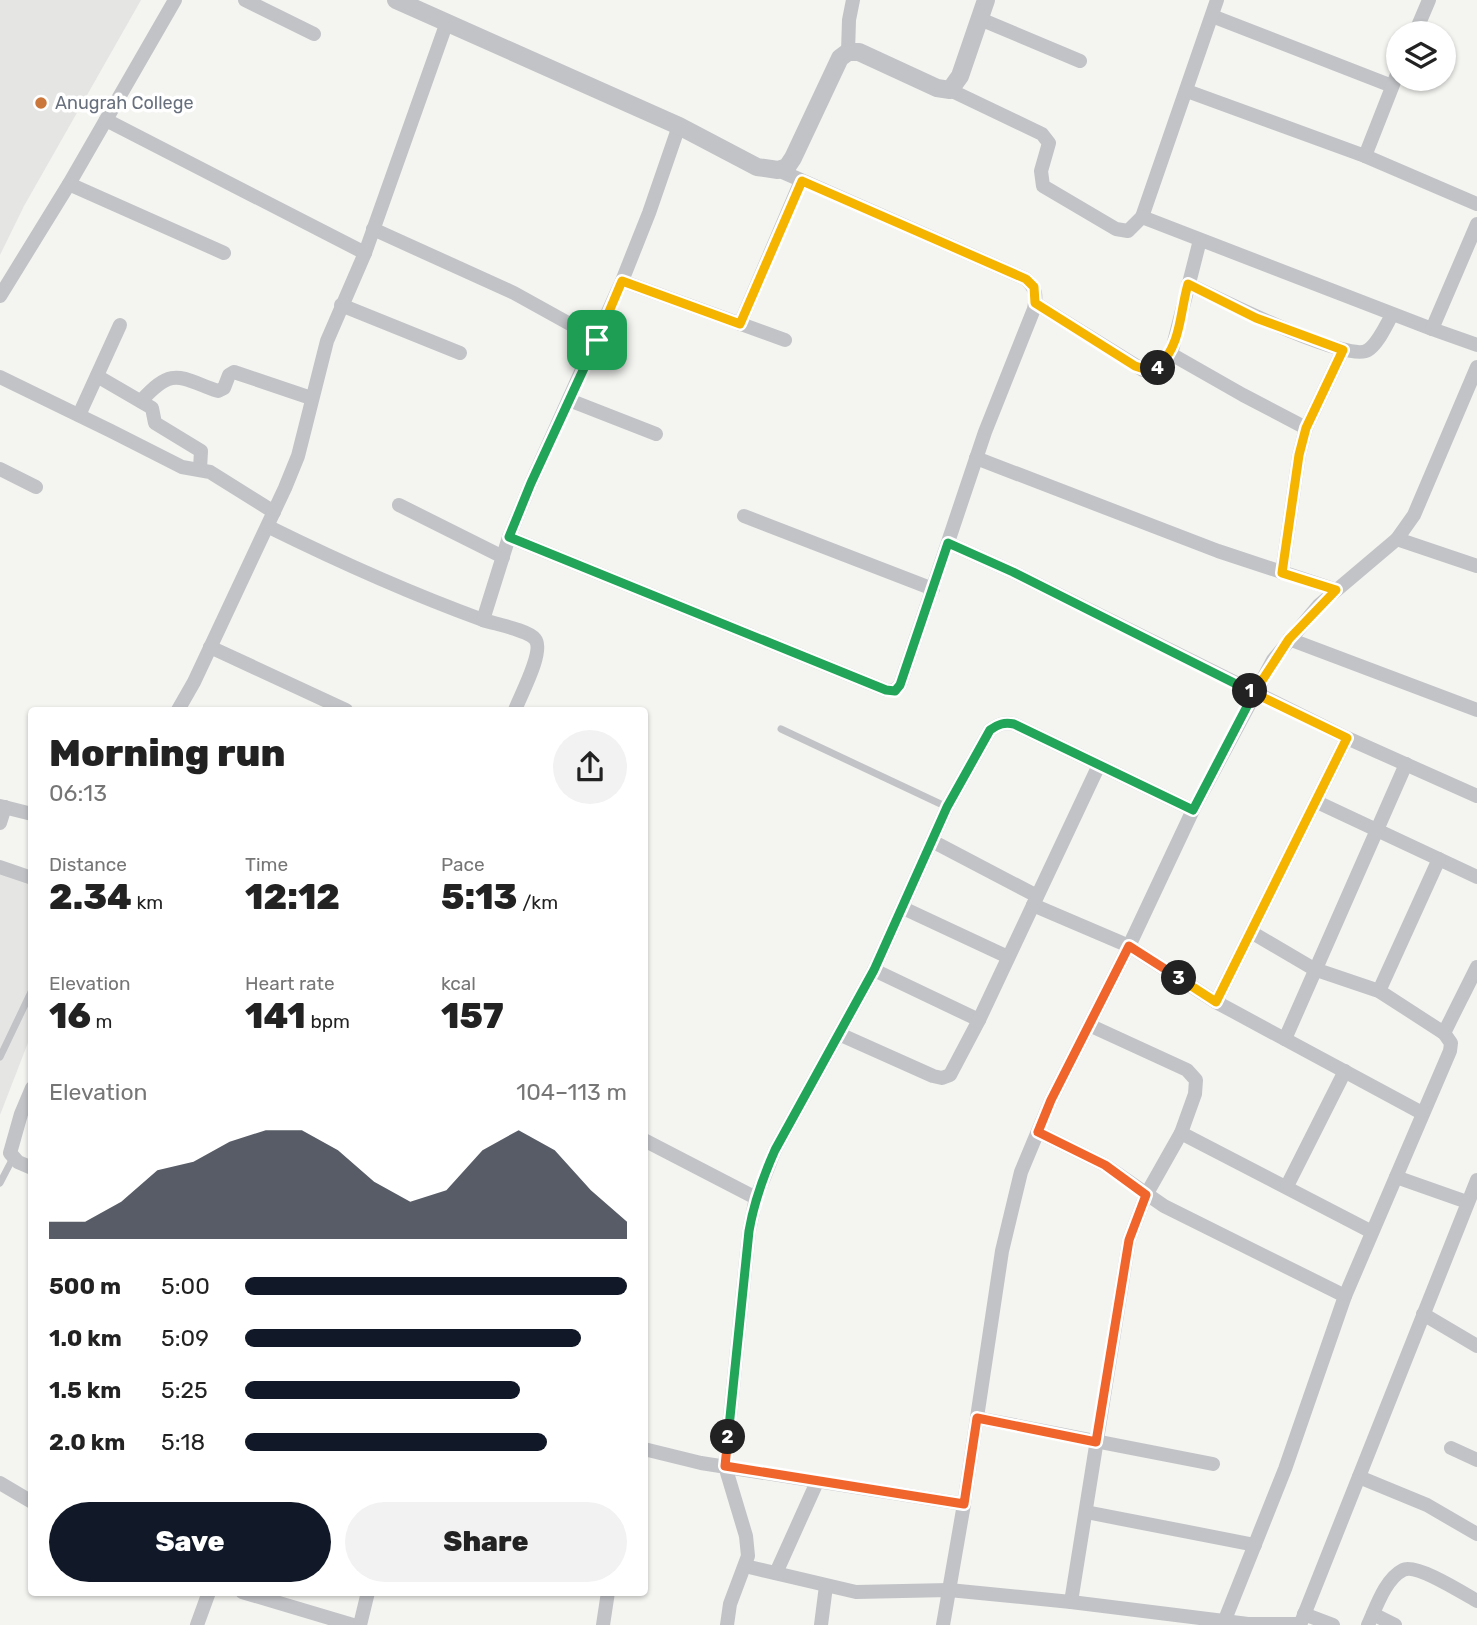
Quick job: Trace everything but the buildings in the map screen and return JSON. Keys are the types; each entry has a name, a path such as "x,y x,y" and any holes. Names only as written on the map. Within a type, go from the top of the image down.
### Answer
{"street":[{"path":"0,296 69,184 175,0"},
{"path":"244,0 314,34"},
{"path":"396,0 679,126 757,167 778,170 1026,279 1034,287 1035,303 976,457 900,685 895,691 886,690 509,537"},
{"path":"848,52 853,0"},
{"path":"950,90 960,76 986,0"},
{"path":"778,170 787,166 793,158 840,58 848,52 859,52 937,88 950,90 1047,138 1049,149 1041,171 1043,186 1122,231 1128,231 1142,217 1217,0"},
{"path":"1420,21 1429,0"},
{"path":"1212,16 1386,76"},
{"path":"979,19 1080,61"},
{"path":"180,707 269,527 298,456 327,341 365,253 447,22"},
{"path":"1365,156 1390,91"},
{"path":"1187,92 1365,156 1477,204"},
{"path":"106,120 365,253"},
{"path":"483,620 509,537 622,281 679,126"},
{"path":"740,324 802,181"},
{"path":"69,184 224,253"},
{"path":"1142,217 1477,345"},
{"path":"1432,329 1477,224"},
{"path":"373,229 514,293 597,340"},
{"path":"1035,303 1143,370 1157,369 1171,354 1178,334 1200,240"},
{"path":"622,281 785,340"},
{"path":"1188,284 1256,318 1343,350 1361,353 1370,349 1392,314"},
{"path":"341,304 460,353"},
{"path":"79,415 120,326"},
{"path":"1282,573 1299,455 1306,428 1343,350"},
{"path":"1171,354 1306,428"},
{"path":"943,1625 1003,1251 1021,1172 1193,810 1254,693 1289,639 1336,590 1397,539 1414,515 1477,367"},
{"path":"141,401 158,383 168,378 192,381 218,391 224,388 229,375 234,372 311,398"},
{"path":"97,376 141,401 153,410 155,423 201,451 203,457 200,469"},
{"path":"0,377 182,467 200,469 220,477 274,512"},
{"path":"569,400 656,434"},
{"path":"976,457 1125,517 1336,590"},
{"path":"0,468 36,487"},
{"path":"399,505 503,557"},
{"path":"744,516 933,589"},
{"path":"269,527 415,596 536,639 537,657 515,707"},
{"path":"1397,539 1477,566"},
{"path":"948,543 1013,572 1347,738 1477,796"},
{"path":"1289,639 1477,710"},
{"path":"210,647 340,707"},
{"path":"727,1625 730,1604 748,1556 746,1536 725,1466 749,1231 756,1198 775,1150 874,970 947,807 990,730 998,724 1014,724 1193,810"},
{"path":"1216,1002 1347,738"},
{"path":"1285,1038 1406,764"},
{"path":"839,1034 942,1078 950,1074 979,1020 1099,765"},
{"path":"1317,802 1477,877"},
{"path":"0,823 3,807 28,813"},
{"path":"932,841 1035,900 1129,946 1216,1002 1422,1114"},
{"path":"1379,991 1439,859"},
{"path":"0,867 28,877"},
{"path":"903,908 1008,957"},
{"path":"1224,1622 1285,1469 1345,1296 1450,1051 1451,1043 1444,1033 1379,991 1314,969 1251,932"},
{"path":"1444,1033 1477,967"},
{"path":"874,970 979,1020"},
{"path":"1071,1602 1129,1240 1146,1195 1181,1133 1195,1094 1196,1080 1187,1070 1089,1025"},
{"path":"1287,1186 1345,1071"},
{"path":"28,1099 10,1153 13,1158 28,1166"},
{"path":"1038,1132 1105,1165 1146,1195 1345,1296"},
{"path":"1181,1133 1373,1232"},
{"path":"648,1142 756,1198"},
{"path":"1396,1177 1467,1202"},
{"path":"1301,1621 1476,1183"},
{"path":"1423,1314 1477,1346"},
{"path":"977,1418 1213,1464"},
{"path":"1451,1448 1477,1460"},
{"path":"648,1450 701,1463 964,1504"},
{"path":"1359,1477 1434,1508 1477,1534"},
{"path":"776,1573 817,1482"},
{"path":"0,1483 28,1500"},
{"path":"1086,1512 1255,1545"},
{"path":"746,1566 856,1592 949,1590 1071,1602 1248,1625 1301,1621 1332,1625"},
{"path":"1395,1625 1371,1620 1385,1589 1396,1575 1406,1569 1417,1570 1477,1601"},
{"path":"821,1625 825,1586"},
{"path":"197,1625 208,1596"},
{"path":"255,1596 353,1625"},
{"path":"360,1625 367,1596"},
{"path":"603,1625 607,1596"}],"lane":[{"path":"781,729 947,807"},
{"path":"0,1057 28,998"},
{"path":"0,1183 13,1158"}],"shaded area":[{"name":"Anugrah College","path":"0,0 141,0 24,206 0,255"},
{"path":"0,864 28,871 28,1043 0,1115"}],"place":[{"name":"Anugrah College","path":"41,103"}],"route":[{"path":"597,340 509,537 886,690 895,691 900,685 948,543 1013,572 1254,693 1193,810 1014,724 998,724 990,730 947,807 874,970 775,1150 763,1177 749,1231 725,1466 964,1504 977,1418 1096,1442 1129,1240 1146,1195 1105,1165 1038,1132 1051,1100 1129,946 1216,1002 1347,738 1254,693 1289,639 1336,590 1282,573 1299,455 1306,428 1343,350 1256,318 1188,284 1171,354 1157,369 1143,370 1035,303 1034,287 1026,279 802,181 740,324 622,281 597,340"}]}
